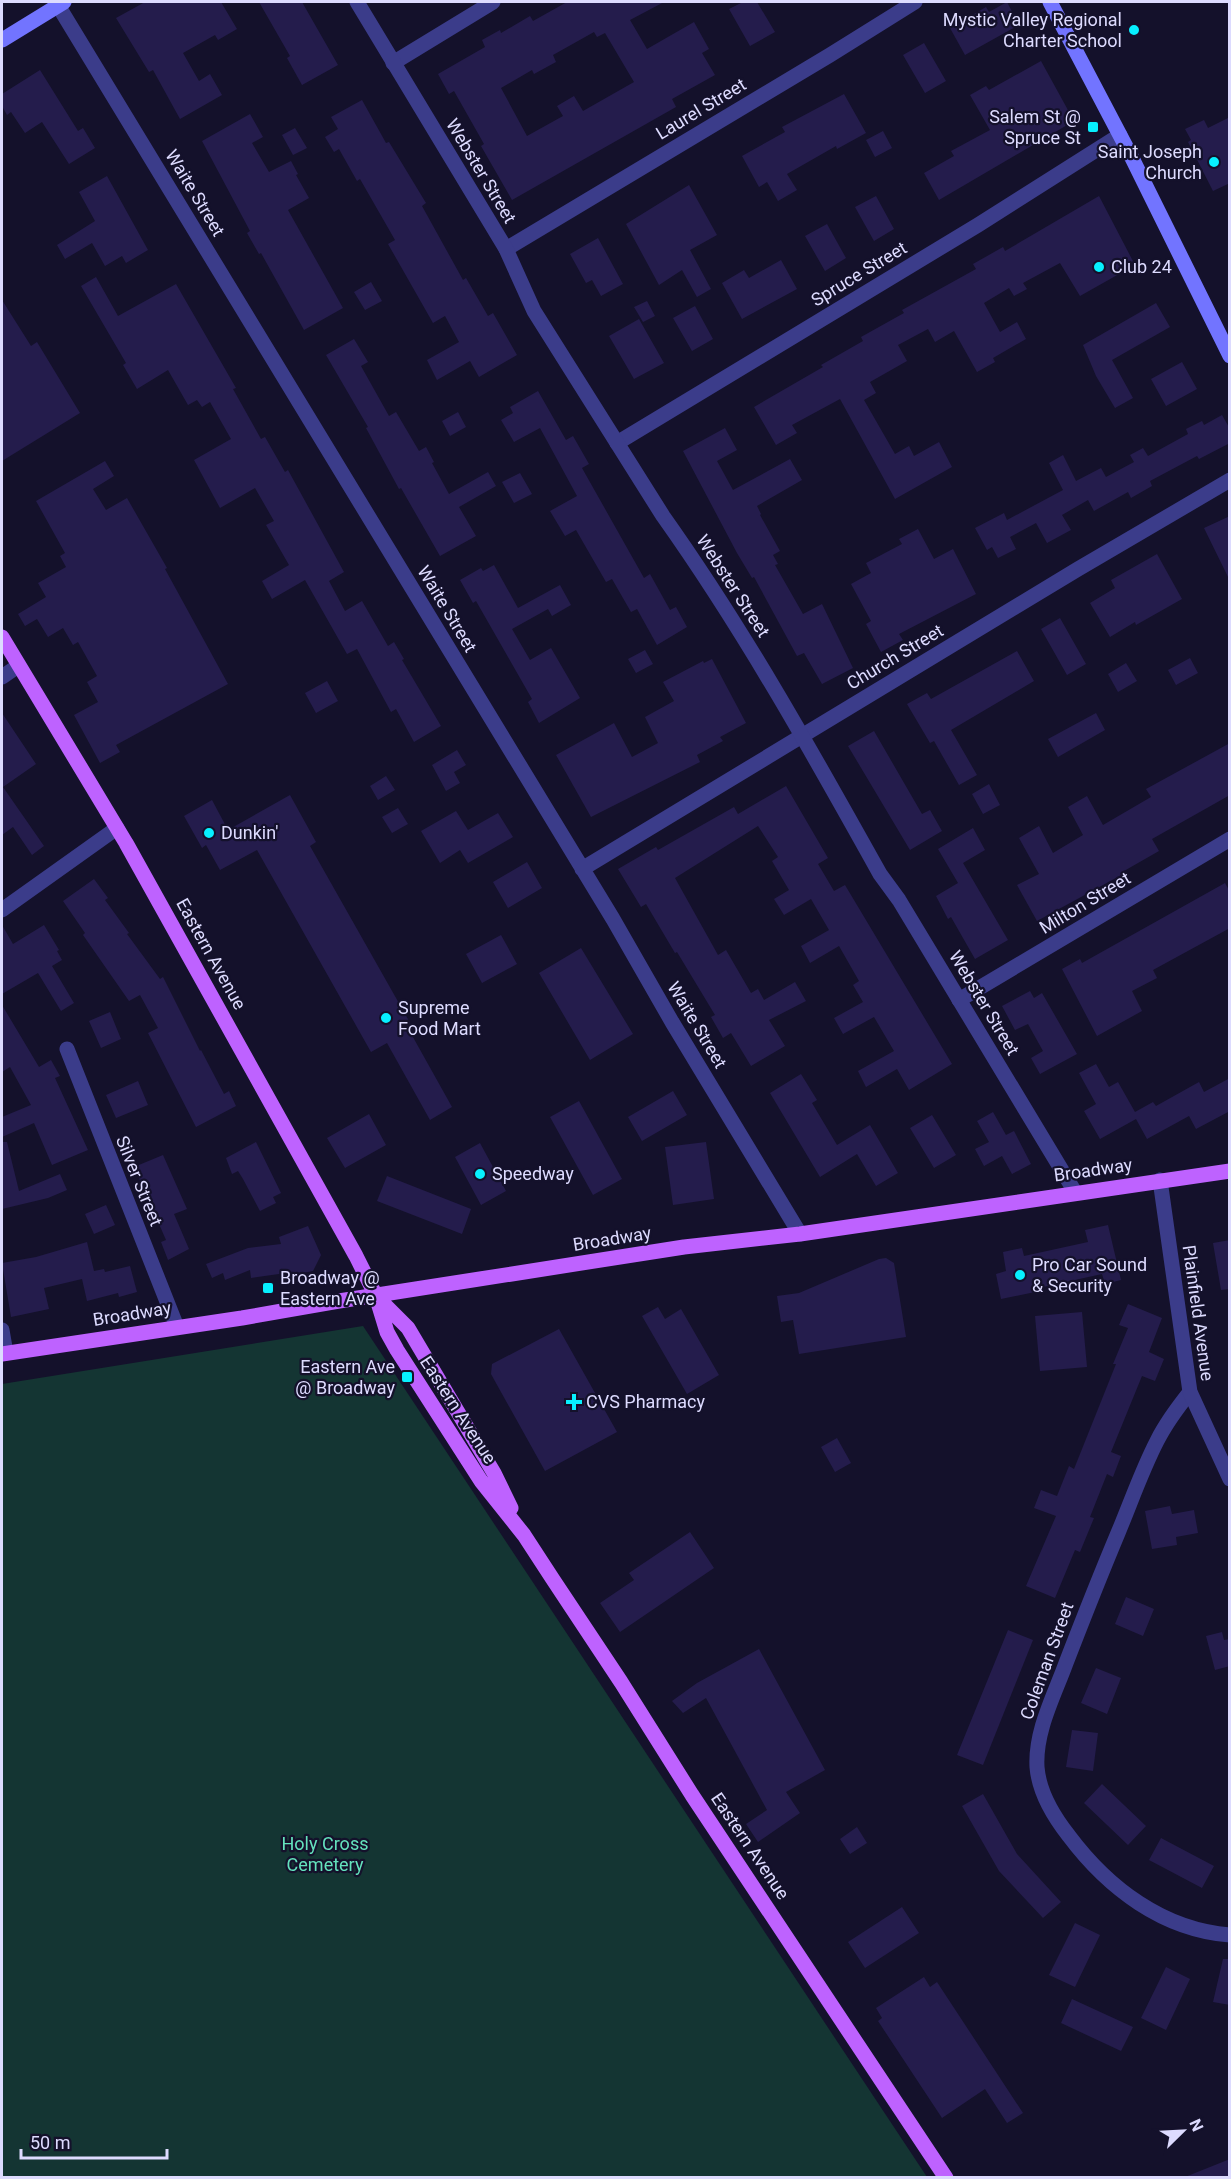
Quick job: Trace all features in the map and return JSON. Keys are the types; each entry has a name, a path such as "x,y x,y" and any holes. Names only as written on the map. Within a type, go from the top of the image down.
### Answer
{"main road":[{"path":"1050,2 1120,135 1230,356"},
{"path":"2,40 59,3"},
{"name":"Eastern Avenue","path":"2,637 117,828 356,1256 376,1296 408,1328 494,1473 524,1535 946,2178"},
{"name":"Broadway","path":"4,1353 684,1247 800,1234 1230,1171"}],"street":[{"name":"Webster Street","path":"357,2 506,249 534,311 780,696 880,874 899,900 1075,1192"},
{"path":"393,63 493,2"},
{"name":"Laurel Street","path":"506,249 915,2"},
{"name":"Waite Street","path":"59,3 800,1234"},
{"name":"Spruce Street","path":"618,443 978,225 1120,135"},
{"name":"Church Street","path":"582,869 1078,568 1230,480"},
{"path":"2,677 18,666"},
{"path":"2,910 117,828"},
{"name":"Milton Street","path":"959,1000 1230,839"},
{"name":"Silver Street","path":"67,1049 177,1327"},
{"name":"Plainfield Avenue","path":"1160,1180 1190,1392 1230,1479"},
{"path":"2,1330 4,1353"},
{"name":"Coleman Street","path":"1190,1392 1156,1441 1093,1593 1043,1723 1037,1767 1044,1796 1057,1821 1088,1862 1138,1903 1174,1923 1208,1934 1230,1935"}],"green space":[{"name":"Holy Cross Cemetery","path":"363,1326 927,2177 2,2177 2,1384"}],"building":[{"path":"145,2 221,2 237,29 218,40 215,35 183,53 199,81 210,74 222,95 180,119 153,70 149,72 116,18"},
{"path":"259,2 302,2 338,65 302,85 287,58 290,56"},
{"path":"567,2 664,2 630,20 647,49 694,22 709,49 702,53 715,75 672,99 676,107 512,200 481,146 484,144 454,91 449,94 438,74 485,47 482,40 500,30 501,33 530,16 533,21","holes":["594,32 597,37 605,33 634,82 583,111 574,96 557,106 563,116 527,136 501,88 532,70 534,74 556,62 553,55"]},
{"path":"743,2 757,2 775,32 750,46 729,9"},
{"path":"1007,2 1019,25 965,55 950,28 986,7 989,12"},
{"path":"924,43 946,81 925,93 903,55"},
{"path":"1041,61 1074,121 939,200 924,173 954,156 951,151 990,130 970,95 986,86 989,90"},
{"path":"40,70 78,131 83,128 95,148 69,164 42,122 25,133 11,112 7,115 2,106 2,94"},
{"path":"844,94 866,133 837,149 836,146 787,174 797,190 778,201 767,182 759,187 742,156 785,132 782,127"},
{"path":"362,100 386,143 389,142 426,203 422,206 463,280 466,278 488,316 493,313 517,355 479,377 470,361 437,380 427,360 459,342 445,316 433,323 388,244 395,240 360,179 357,181 339,149 334,152 325,137 338,129 331,117"},
{"path":"250,114 263,137 252,143 269,172 291,161 298,174 296,175 309,198 288,210 343,308 304,330 261,253 259,254 247,233 250,231 202,141"},
{"name":"Saint Joseph Church","path":"1230,117 1230,183 1213,191 1188,142 1191,140 1185,129 1204,120 1208,128"},
{"path":"295,128 307,148 293,155 282,135"},
{"path":"883,131 892,148 875,157 866,140"},
{"path":"107,176 148,250 126,263 122,256 105,266 92,243 65,259 57,245 95,221 79,192"},
{"path":"689,185 717,235 690,250 711,289 697,297 682,270 659,285 626,224"},
{"path":"876,196 894,229 874,241 855,207"},
{"path":"1099,196 1135,265 1080,296 1060,263 1023,283 1027,289 1014,296 1009,288 984,303 1000,332 1017,322 1026,339 993,358 995,362 977,372 954,331 935,342 928,329 898,345 907,361 870,382 876,393 864,400 895,454 909,446 914,456 939,442 952,467 895,499 840,399 792,425 797,433 776,445 754,407 863,341 861,337 904,313 902,310 976,269 973,264 1003,247 1005,251"},
{"path":"827,224 846,258 825,271 805,236"},
{"path":"598,238 623,284 601,296 592,280 586,283 570,254"},
{"path":"781,260 797,289 742,319 722,283 744,270 749,278"},
{"path":"96,277 118,316 176,284 236,388 233,389 261,439 265,437 285,472 288,470 344,572 329,581 345,611 362,601 388,646 394,642 404,659 402,660 441,726 414,742 396,709 391,712 357,649 347,654 305,580 272,599 262,581 289,565 266,525 274,521 255,488 220,508 194,460 231,439 210,402 202,407 197,400 188,405 168,370 137,389 123,365 126,363 81,286"},
{"path":"371,282 382,301 365,310 354,292"},
{"path":"2,300 31,346 37,342 80,413 2,461"},
{"path":"647,301 655,316 643,322 634,307"},
{"path":"1156,303 1170,327 1112,360 1133,398 1115,408 1096,376 1083,345"},
{"path":"695,306 713,339 692,351 673,318"},
{"path":"639,319 664,363 634,379 609,336"},
{"path":"354,339 368,362 361,366 389,416 396,412 419,451 426,447 449,494 488,472 496,486 459,507 476,536 440,556 401,488 399,489 366,428 368,427 326,355"},
{"path":"1182,362 1197,389 1166,406 1151,379"},
{"path":"538,391 566,440 573,436 589,464 582,468 644,578 650,574 670,610 676,607 687,627 657,645 637,609 631,612 612,579 606,582 576,530 565,536 550,511 577,496 540,428 514,442 501,420 513,413 510,407"},
{"path":"458,412 466,427 450,436 442,421"},
{"path":"1222,415 1230,429 1230,443 1199,459 1197,456 1150,481 1152,486 1131,498 1128,492 1094,511 1088,500 1062,515 1071,530 1047,543 1036,523 1010,537 1016,549 998,558 992,547 987,550 975,528 1004,513 1007,520 1063,490 1049,463 1063,455 1076,481 1101,468 1106,477 1134,462 1130,455 1143,448 1148,456 1188,434 1186,429 1202,421 1204,425"},
{"path":"725,428 737,450 717,461 733,490 790,459 802,480 757,506 780,551 773,555 778,564 775,565 803,614 822,604 853,668 822,684 804,653 797,656 754,577 752,578 737,553 683,451"},
{"path":"105,461 114,476 93,489 106,510 127,498 228,684 116,745 120,752 100,763 74,715 98,702 87,682 97,676 78,642 73,645 63,628 48,637 37,619 25,626 18,614 46,597 38,583 66,567 60,556 65,553 36,501"},
{"path":"520,473 532,494 514,503 502,482"},
{"path":"1230,516 1230,581 1204,528"},
{"path":"918,529 934,559 953,549 976,594 899,634 903,640 881,652 866,624 871,621 851,584 871,573 866,563 902,544 899,539"},
{"path":"1157,554 1182,599 1110,637 1090,603 1115,588 1111,580"},
{"path":"494,565 518,608 560,585 571,605 552,616 548,609 512,629 530,660 551,648 580,698 539,723 528,702 532,699 476,601 473,603 460,580 481,568 483,571"},
{"path":"1060,618 1086,664 1067,675 1041,629"},
{"path":"645,650 653,664 636,673 628,659"},
{"path":"1017,651 1034,681 951,730 977,775 959,785 934,741 930,743 907,704 927,693 931,699"},
{"path":"1190,658 1198,673 1176,685 1168,670"},
{"path":"712,659 746,723 720,737 723,741 697,755 700,762 591,817 556,755 614,723 632,757 658,743 645,717 674,701 663,682 703,661 704,663"},
{"path":"1126,663 1137,681 1118,692 1108,674"},
{"path":"327,681 338,701 316,713 305,693"},
{"path":"2,713 36,764 3,787 44,846 32,855 13,827 2,835"},
{"path":"1096,713 1105,730 1058,757 1048,739"},
{"path":"874,731 922,814 930,810 942,831 910,850 848,746"},
{"path":"1230,743 1230,795 1152,839 1159,851 1124,871 1125,873 1037,921 1017,885 1039,874 1019,838 1039,826 1053,853 1083,835 1068,807 1087,796 1103,825 1151,797 1146,789"},
{"path":"457,750 466,765 454,772 460,783 446,791 432,765"},
{"path":"386,776 395,790 378,800 370,786"},
{"path":"989,784 1000,805 983,814 972,794"},
{"path":"786,786 828,858 818,864 834,891 845,885 952,1064 909,1090 897,1069 866,1087 858,1071 894,1051 874,1017 843,1034 834,1018 863,1002 853,985 859,981 839,946 810,963 801,946 829,930 811,899 784,915 774,899 789,890 772,861 778,857 758,826 675,878 718,955 726,950 751,993 758,989 764,1000 795,982 806,1001 769,1020 785,1046 751,1066 731,1033 723,1038 711,1017 715,1015 677,952 675,953 646,904 641,907 618,869 656,847 658,850 734,807 738,814"},
{"path":"290,795 316,842 310,846 413,1028 409,1030 452,1107 430,1120 387,1043 371,1052 257,850 220,870 206,845 202,848 184,816 212,800 228,830"},
{"path":"398,808 408,824 392,833 382,817"},
{"path":"456,811 468,830 498,813 513,837 468,863 460,850 440,863 421,831"},
{"path":"973,828 985,850 963,863 1008,940 975,959 951,917 948,919 936,896 958,883 938,849"},
{"path":"527,862 542,888 508,908 493,882"},
{"path":"94,879 108,898 105,900 129,933 127,934 160,979 163,977 224,1094 229,1091 236,1106 196,1127 148,1033 158,1028 140,995 129,1001 83,935 85,933 63,901"},
{"path":"1225,883 1230,892 1230,928 1153,970 1157,978 1132,991 1142,1011 1097,1036 1062,969 1080,959 1082,963"},
{"path":"2,925 13,944 44,925 59,950 57,951 62,960 52,966 74,1003 61,1011 38,973 2,994"},
{"path":"501,935 517,964 482,983 466,954"},
{"path":"581,948 633,1034 590,1060 539,973"},
{"path":"1030,991 1034,998 1042,993 1077,1054 1040,1074 1031,1058 1043,1051 1028,1024 1015,1030 1002,1006"},
{"path":"2,1005 39,1067 51,1060 60,1076 55,1078 88,1150 52,1165 34,1123 2,1137 2,1117 31,1105 10,1067 2,1072"},
{"path":"110,1012 121,1039 101,1048 89,1021"},
{"path":"1096,1064 1109,1087 1118,1082 1135,1112 1153,1102 1156,1106 1199,1082 1204,1092 1230,1078 1230,1111 1196,1129 1189,1116 1147,1139 1136,1119 1100,1139 1084,1111 1096,1104 1079,1073"},
{"path":"801,1074 817,1100 812,1103 837,1145 870,1125 898,1173 876,1186 857,1154 820,1177 770,1093"},
{"path":"138,1081 148,1105 116,1118 106,1095"},
{"path":"673,1091 687,1115 642,1141 628,1117"},
{"path":"579,1101 622,1179 593,1195 550,1117"},
{"path":"993,1112 1006,1135 1014,1131 1031,1164 1012,1174 1002,1156 984,1166 975,1149 989,1142 977,1121"},
{"path":"369,1114 386,1145 345,1168 327,1138"},
{"path":"932,1115 956,1155 934,1168 910,1128"},
{"path":"2,1142 7,1142 19,1191 60,1174 67,1190 48,1198 2,1209"},
{"path":"256,1142 281,1193 273,1197 276,1203 260,1211 238,1171 232,1174 226,1158"},
{"path":"706,1142 714,1199 673,1205 665,1147"},
{"name":"Speedway","path":"480,1143 506,1191 481,1205 455,1157"},
{"path":"163,1155 187,1209 174,1214 189,1249 168,1260 161,1242 166,1240 134,1167"},
{"name":"Speedway","path":"387,1176 471,1209 462,1234 377,1201"},
{"path":"106,1205 115,1225 94,1234 85,1214"},
{"path":"1108,1225 1121,1280 1105,1284 1102,1274 1001,1299 996,1274 1006,1271 1003,1252 1022,1248 1024,1256 1088,1242 1085,1230"},
{"path":"308,1226 321,1255 313,1271 251,1278 250,1270 225,1280 223,1273 212,1278 206,1264 248,1248 281,1244 279,1237"},
{"path":"1230,1240 1230,1289 1221,1290 1213,1243"},
{"path":"87,1242 94,1271 104,1269 105,1272 130,1266 137,1292 119,1297 118,1293 87,1301 82,1279 44,1288 49,1309 11,1317 2,1263 36,1257"},
{"path":"886,1258 894,1263 906,1337 799,1354 793,1320 781,1322 777,1296 799,1293"},
{"path":"1128,1304 1162,1318 1149,1352 1164,1359 1155,1381 1142,1376 1111,1452 1121,1456 1113,1477 1107,1474 1090,1517 1094,1518 1080,1552 1075,1550 1055,1598 1026,1586 1056,1516 1034,1508 1041,1490 1057,1496 1069,1466 1074,1469 1128,1328 1119,1325"},
{"path":"658,1307 665,1319 681,1309 719,1375 687,1394 642,1316"},
{"path":"1082,1312 1087,1367 1040,1371 1035,1316"},
{"path":"559,1329 617,1432 545,1471 491,1374 492,1364"},
{"path":"837,1438 851,1463 835,1472 821,1447"},
{"path":"1170,1506 1172,1514 1194,1510 1198,1533 1176,1537 1177,1545 1152,1549 1145,1511"},
{"path":"690,1532 714,1568 620,1632 600,1603 634,1580 629,1573"},
{"path":"1126,1597 1154,1609 1143,1636 1115,1624"},
{"path":"1008,1630 1033,1640 983,1765 957,1755"},
{"path":"1222,1632 1224,1640 1230,1639 1230,1666 1215,1670 1206,1636"},
{"path":"759,1649 825,1770 786,1792 800,1813 758,1842 746,1824 767,1810 706,1698 683,1713 672,1701 697,1683"},
{"path":"1096,1668 1121,1678 1107,1714 1081,1703"},
{"path":"1072,1730 1098,1733 1093,1771 1066,1767"},
{"path":"1102,1784 1146,1826 1128,1845 1084,1803"},
{"path":"983,1794 1017,1854 1061,1902 1043,1918 999,1871 962,1806"},
{"path":"857,1827 867,1843 850,1854 840,1839"},
{"path":"1161,1838 1214,1866 1202,1888 1149,1860"},
{"path":"902,1907 919,1933 865,1968 848,1942"},
{"path":"1075,1923 1100,1935 1075,1987 1049,1975"},
{"path":"1223,1959 1230,1959 1230,2005 1213,2002"},
{"path":"1166,1967 1190,1979 1166,2030 1141,2018"},
{"path":"924,1977 930,1987 937,1982 1023,2113 1007,2123 985,2089 942,2118 878,2021 882,2018 876,2008"},
{"path":"1072,1999 1133,2027 1121,2051 1061,2023"},
{"path":"1230,2159 1230,2178 1185,2178 1185,2177"}],"place":[{"name":"Mystic Valley Regional Charter School","path":"1134,30"},
{"name":"Salem St @ Spruce St","path":"1093,127"},
{"name":"Saint Joseph Church","path":"1214,162"},
{"name":"Club 24","path":"1099,267"},
{"name":"Dunkin'","path":"209,833"},
{"name":"Supreme Food Mart","path":"386,1018"},
{"name":"Speedway","path":"480,1174"},
{"name":"Pro Car Sound & Security","path":"1020,1275"},
{"name":"Broadway @ Eastern Ave","path":"268,1288"},
{"name":"Eastern Ave @ Broadway","path":"407,1377"},
{"name":"CVS Pharmacy","path":"574,1402"}]}
